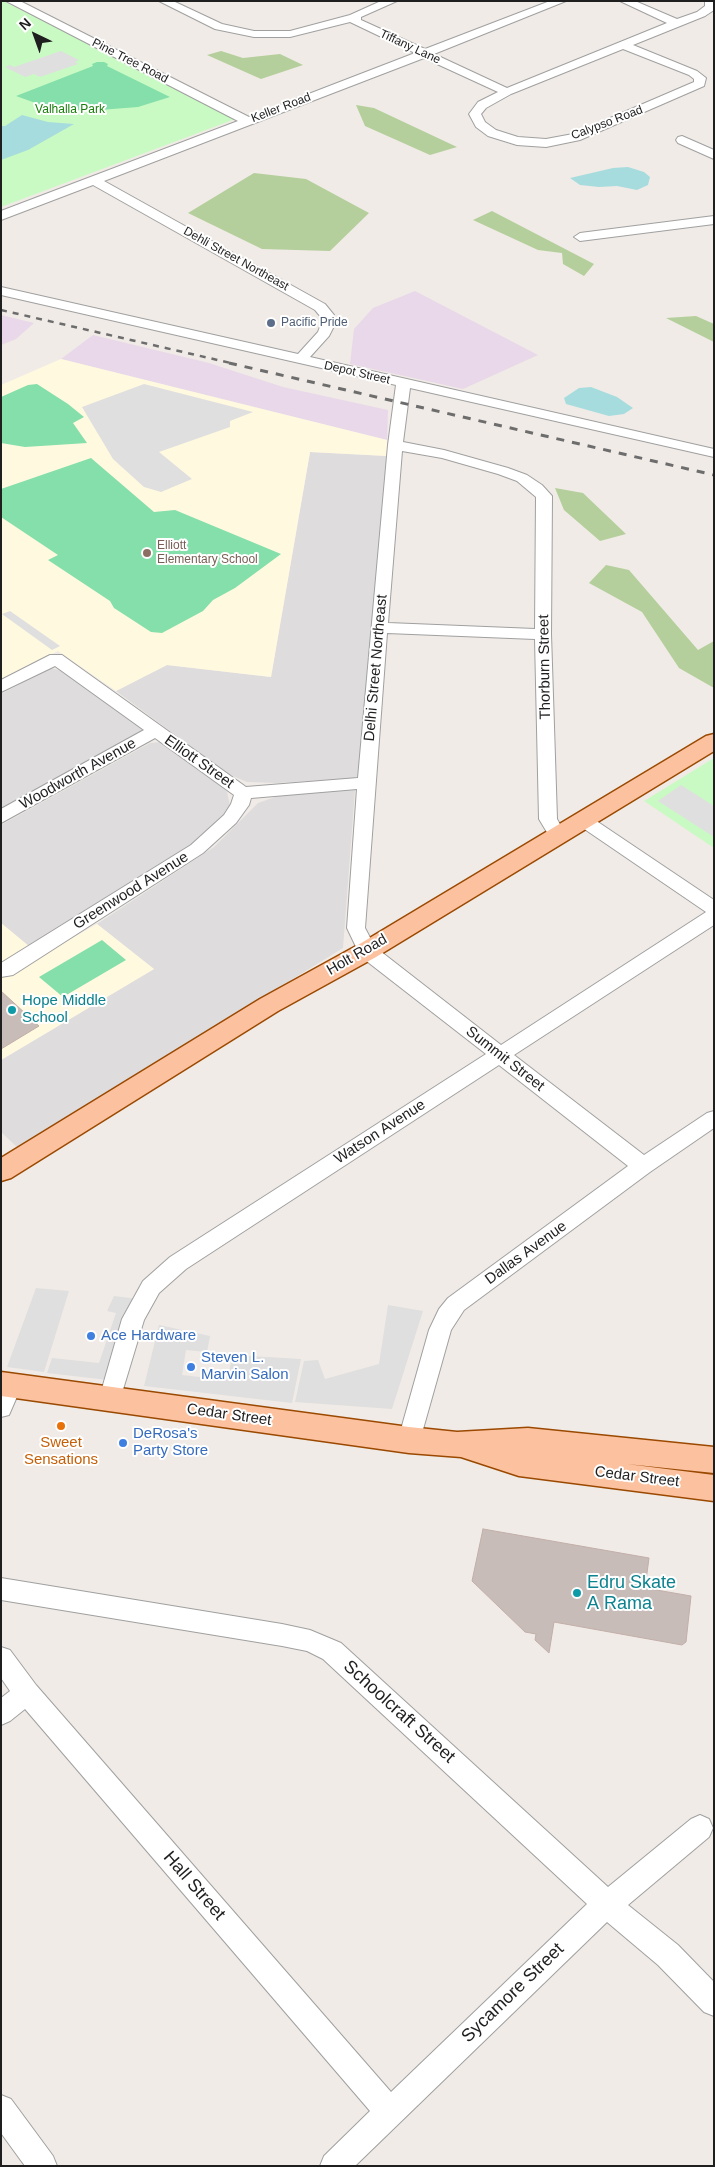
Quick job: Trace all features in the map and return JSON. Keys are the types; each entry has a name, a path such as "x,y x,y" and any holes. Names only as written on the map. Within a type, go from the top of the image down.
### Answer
{"main road":[{"name":"Holt Road","path":"1,1171 269,1005 367,951 714,740"},
{"name":"Cedar Street","path":"5,1392 110,1399 409,1440 456,1444 519,1463 562,1456 714,1460"},
{"name":"Cedar Street","path":"562,1456 714,1488"}],"street":[{"name":"Pine Tree Road","path":"11,1 248,121"},
{"path":"164,1 219,27 254,34 290,34 354,18"},
{"name":"Tiffany Lane","path":"392,1 356,15 354,18 359,23 507,92"},
{"name":"Keller Road","path":"1,216 561,1"},
{"path":"624,1 677,23"},
{"name":"Calypso Road","path":"623,45 693,74 700,78 700,84 576,136 546,143 517,141 492,133 480,124 475,114 482,105 507,92 677,23 701,14 711,7 712,3"},
{"path":"682,140 714,155"},
{"name":"Dehli Street Northeast","path":"94,180 320,307 327,315 328,324 324,333 300,360"},
{"path":"580,237 714,220"},
{"name":"Depot Street","path":"1,291 714,454"},
{"name":"Delhi Street Northeast","path":"367,951 356,928 366,782 395,445 403,384"},
{"name":"Thorburn Street","path":"395,445 444,454 503,471 522,478 537,488 544,496 543,634 548,818 557,835"},
{"path":"380,628 543,634"},
{"name":"Elliott Street","path":"1,687 56,659 243,793 366,782"},
{"name":"Woodworth Avenue","path":"1,817 156,731"},
{"name":"Greenwood Avenue","path":"1,970 6,970 197,849 230,820 240,805 243,793"},
{"path":"583,820 714,909"},
{"name":"Watson Avenue","path":"110,1399 133,1319 152,1287 178,1263 714,916"},
{"name":"Summit Street","path":"367,951 643,1166"},
{"name":"Dallas Avenue","path":"409,1440 440,1330 447,1315 478,1287 643,1166 714,1118"},
{"name":"Schoolcraft Street","path":"1,1590 282,1635 310,1642 332,1651 394,1706 607,1905 668,1955 714,2002"},
{"name":"Hall Street","path":"1,1658 27,1693 389,2111"},
{"path":"1,1713 27,1693"},
{"name":"Sycamore Street","path":"334,2166 389,2111 607,1905 700,1828"},
{"path":"1,2109 43,2166"}],"shaded area":[{"path":"61,51 79,60 75,62 78,64 40,77 34,74 25,77 5,67 10,65 14,67"},
{"path":"415,291 538,355 463,389 350,364 354,329 373,308"},
{"path":"1,315 34,323 16,339 1,345"},
{"path":"93,335 209,363 283,387 388,410 387,440 61,359"},
{"name":"Elliott Elementary School","path":"61,359 387,440 387,456 310,452 271,677 167,665 116,691 58,651 1,680 1,385"},
{"path":"144,384 253,412 230,421 230,427 159,452 192,479 161,492 144,487 113,459 82,407"},
{"path":"310,452 387,456 360,775 357,778 277,783 247,782 228,774 116,691 167,665 271,677"},
{"path":"10,611 60,646 52,650 2,614"},
{"path":"51,668 63,671 142,727 142,730 136,740 1,814 1,694"},
{"path":"161,742 218,781 227,792 231,810 216,829 31,948 1,923 1,825 150,743"},
{"path":"681,785 714,806 714,837 658,801"},
{"path":"355,790 343,948 18,1148 1,1132 1,1060 154,969 97,924 214,847 258,803 289,792"},
{"path":"1,923 41,956 97,924 154,969 1,1060"},
{"path":"36,1288 69,1291 44,1372 7,1367"},
{"path":"114,1296 138,1299 108,1380 47,1373 52,1358 99,1363 116,1313 107,1311"},
{"path":"388,1305 423,1311 392,1409 295,1402 304,1361 318,1360 325,1379 379,1364"},
{"path":"159,1325 210,1336 207,1352 186,1350 182,1375 227,1380 233,1355 301,1359 292,1403 144,1386"}],"green space":[{"name":"Valhalla Park","path":"1,1 3,1 238,118 1,207"},
{"path":"221,51 243,58 280,54 303,65 261,79 207,55"},
{"path":"104,62 108,64 107,66 170,97 138,107 87,111 41,105 16,96 93,66 92,64"},
{"path":"356,105 374,108 457,147 430,155 365,126"},
{"path":"254,173 306,179 369,213 330,251 262,249 188,213"},
{"path":"492,211 594,264 584,276 563,264 562,253 538,250 473,220"},
{"path":"696,316 714,324 714,342 666,318"},
{"path":"37,384 84,417 73,423 87,443 25,447 1,443 1,397 28,385"},
{"path":"91,458 154,512 175,510 281,554 235,588 213,600 203,611 162,633 151,632 114,608 110,601 48,560 58,555 1,517 1,489"},
{"path":"555,488 583,493 626,534 600,541 564,510"},
{"path":"606,565 629,570 698,650 714,641 714,688 679,668 642,612 589,583"},
{"path":"714,758 714,848 644,801"},
{"path":"102,940 126,960 63,997 39,977"}],"water":[{"path":"22,115 48,122 74,124 28,150 1,160 1,126 5,126"},
{"path":"628,167 644,172 650,177 648,185 637,190 617,186 599,187 580,185 570,178 613,168"},
{"path":"591,387 617,397 633,408 624,414 609,416 566,404 564,398 579,388"}],"building":[{"name":"Hope Middle School","path":"1,991 39,1026 1,1049"},
{"name":"Edru Skate A Rama","path":"483,1529 649,1558 645,1588 691,1596 686,1642 682,1645 554,1622 549,1653 535,1640 536,1634 525,1632 472,1581"}],"railway":[{"path":"1,310 235,364"},
{"path":"229,363 714,475"}],"place":[{"name":"Pacific Pride","path":"271,323"},
{"name":"Elliott Elementary School","path":"147,553"},
{"name":"Hope Middle School","path":"12,1010"},
{"name":"Ace Hardware","path":"91,1336"},
{"name":"Steven L. Marvin Salon","path":"191,1367"},
{"name":"Sweet Sensations","path":"61,1426"},
{"name":"DeRosa's Party Store","path":"123,1443"},
{"name":"Edru Skate A Rama","path":"577,1593"}]}
